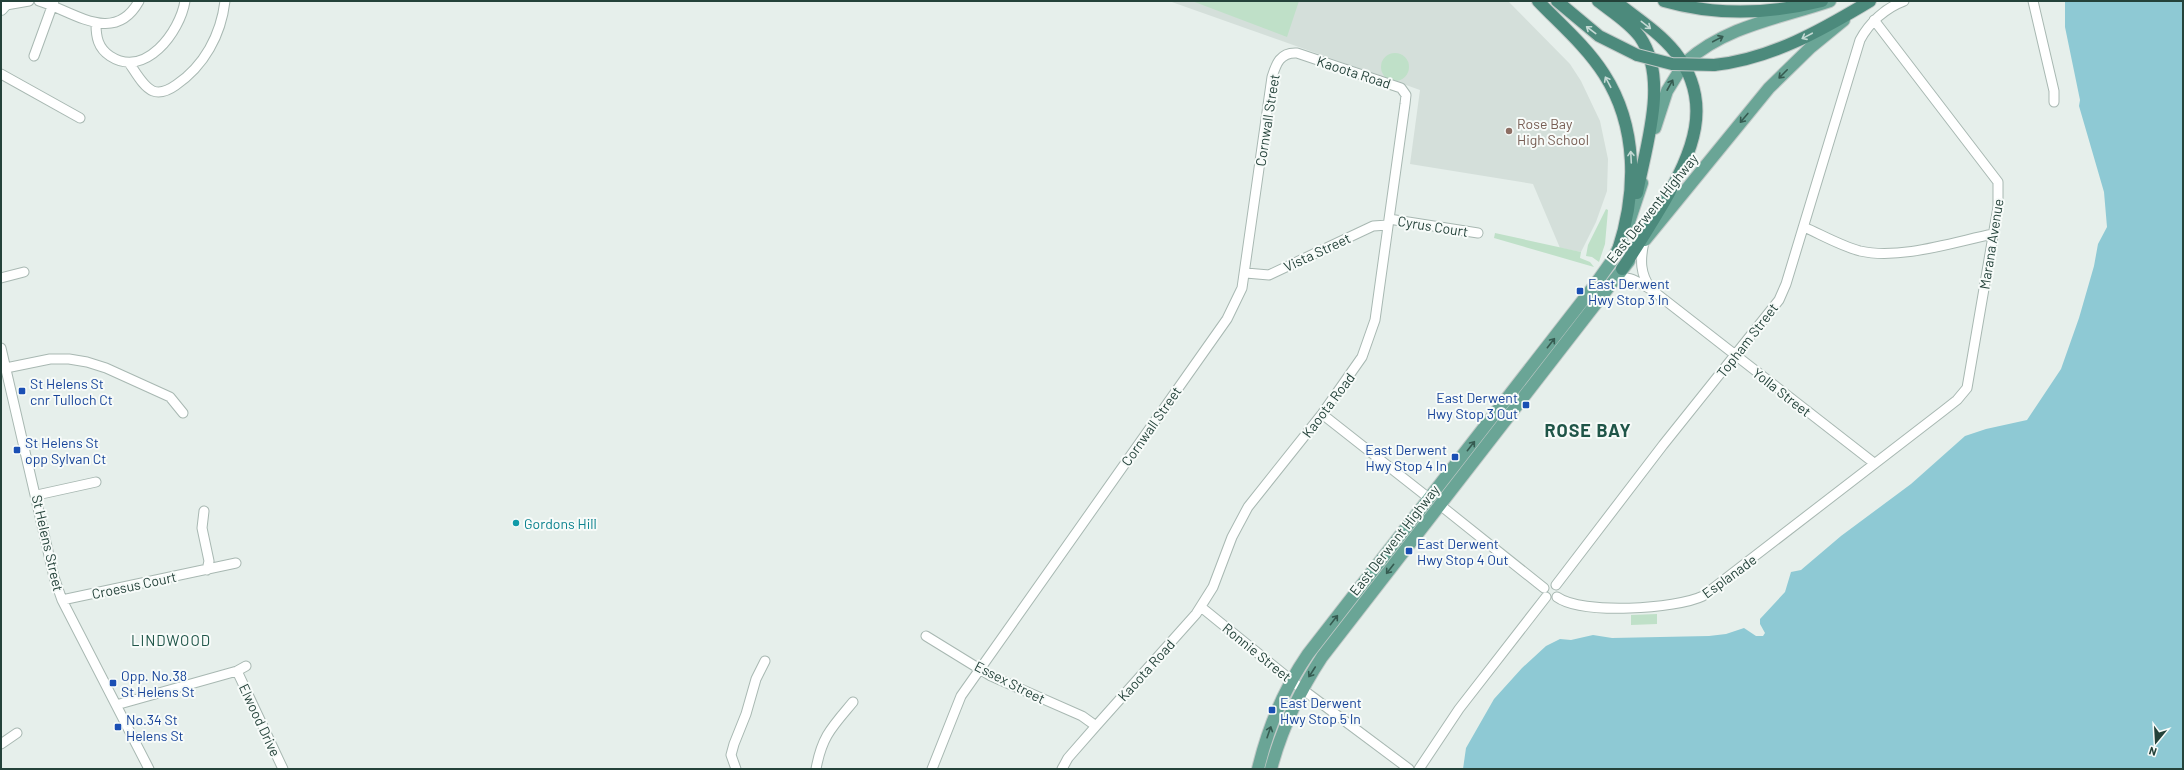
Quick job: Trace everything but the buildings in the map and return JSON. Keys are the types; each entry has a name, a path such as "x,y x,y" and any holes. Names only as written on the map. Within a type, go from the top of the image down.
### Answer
{"highway":[{"path":"1538,1 1594,61 1609,83 1624,118 1630,148 1631,179 1627,215 1618,250"},
{"path":"1557,1 1599,36 1637,55 1672,64 1714,65 1748,60 1782,48 1868,2"},
{"path":"1598,1 1625,21 1639,36 1652,61 1655,81 1655,96 1632,216"},
{"path":"1615,1 1661,37 1677,54 1692,84 1697,105 1695,134 1682,169 1622,269"},
{"path":"1664,1 1697,9 1735,12 1779,9 1822,1"},
{"path":"1701,1 1738,4 1788,1"}],"main road":[{"name":"East Derwent Highway","path":"1271,769 1283,730 1302,689 1322,657 1594,286 1618,250 1632,216 1645,176 1663,101 1683,66 1706,46 1731,33 1830,1"},
{"name":"East Derwent Highway","path":"1258,769 1277,709 1291,680 1308,654 1435,502 1769,88 1811,47 1868,2"}],"street":[{"path":"5,5 30,1 54,3 96,24 108,24 124,17 139,1"},
{"path":"96,24 96,35 101,47 112,57 129,63 135,62 150,54 170,37 178,24 185,1"},
{"path":"129,63 151,90 160,92 171,88 191,73 207,53 218,30 225,1"},
{"name":"Topham Street","path":"1556,586 1663,445 1781,296 1804,227 1856,52 1863,35 1874,20 1891,7 1904,1"},
{"path":"2032,1 2054,91 2054,102"},
{"path":"34,56 54,3"},
{"name":"Marana Avenue","path":"1874,20 1995,176 1998,182 2000,198 1967,388 1957,400 1874,463"},
{"name":"Kaoota Road","path":"1062,769 1068,758 1201,607 1213,587 1240,520 1353,373 1369,340 1375,320 1404,114 1405,92 1399,87 1303,55 1287,53"},
{"name":"Cornwall Street","path":"932,769 957,705 980,668 1227,318 1242,288 1246,273 1272,77 1276,65 1287,53"},
{"path":"1,74 80,118"},
{"name":"Cyrus Court","path":"1389,222 1478,233"},
{"name":"Vista Street","path":"1246,273 1269,275 1373,226 1389,222"},
{"path":"1804,227 1850,248 1875,253 1906,251 1993,234"},
{"name":"Yolla Street","path":"1644,242 1641,258 1642,271 1652,290"},
{"path":"1,278 24,272"},
{"name":"Yolla Street","path":"1609,286 1619,278 1627,277 1652,290 1874,463"},
{"name":"St Helens Street","path":"1,348 37,495 54,577 62,600 149,769"},
{"path":"6,368 50,359 70,358 87,362 106,368 170,397 183,413"},
{"path":"1322,414 1544,588 1546,597"},
{"name":"Esplanade","path":"1557,597 1577,606 1607,608 1685,603 1694,600 1726,579 1874,463"},
{"path":"37,495 96,482"},
{"path":"204,511 202,528 209,561 207,570"},
{"name":"Croesus Court","path":"62,600 236,563"},
{"path":"1544,588 1548,584 1556,586 1559,590 1557,597 1553,599 1546,597"},
{"path":"1420,769 1459,709 1546,597"},
{"name":"Ronnie Street","path":"1201,607 1302,689 1409,769"},
{"name":"Essex Street","path":"926,636 1007,684 1082,716 1096,726"},
{"path":"736,769 731,755 746,714 756,679 765,661"},
{"name":"Elwood Drive","path":"116,704 237,671 246,666"},
{"name":"Elwood Drive","path":"237,671 283,769"},
{"path":"816,769 819,749 824,737 853,702"},
{"path":"1,744 17,733"}],"shaded area":[{"name":"Rose Bay High School","path":"1169,1 1508,1 1570,64 1581,81 1600,121 1608,159 1607,191 1596,222 1581,252 1560,248 1533,184 1410,164 1420,90"}],"green space":[{"path":"1192,1 1299,1 1287,37"},
{"path":"1395,53 1405,57 1409,67 1405,77 1395,81 1385,77 1381,67 1385,57"},
{"path":"1606,209 1608,210 1605,244 1599,262 1592,257 1586,256 1588,245"},
{"path":"1495,233 1581,252 1580,258 1590,262 1594,267 1494,238"},
{"path":"1657,614 1657,624 1631,625 1631,615"}],"water":[{"path":"2065,1 2183,1 2183,769 1463,769 1466,748 1494,699 1522,668 1546,646 1560,639 1571,640 1593,635 1612,638 1709,636 1726,634 1744,628 1756,636 1763,636 1765,633 1760,624 1760,619 1785,592 1791,572 1801,570 1841,536 1911,484 1965,436 1986,429 2027,420 2061,369 2079,318 2094,266 2098,244 2107,227 2104,192 2079,106 2080,100 2065,27"}],"place":[{"name":"Rose Bay High School","path":"1509,131"},
{"name":"East Derwent Hwy Stop 3 In","path":"1580,291"},
{"name":"St Helens St cnr Tulloch Ct","path":"22,391"},
{"name":"East Derwent Hwy Stop 3 Out","path":"1526,405"},
{"name":"St Helens St opp Sylvan Ct","path":"17,450"},
{"name":"East Derwent Hwy Stop 4 In","path":"1455,457"},
{"name":"Gordons Hill","path":"516,523"},
{"name":"East Derwent Hwy Stop 4 Out","path":"1409,551"},
{"name":"Opp. No.38 St Helens St","path":"113,683"},
{"name":"East Derwent Hwy Stop 5 In","path":"1272,710"},
{"name":"No.34 St Helens St","path":"118,727"}],"district":[{"name":"ROSE BAY","path":"1588,430"},
{"name":"LINDWOOD","path":"171,640"}]}
